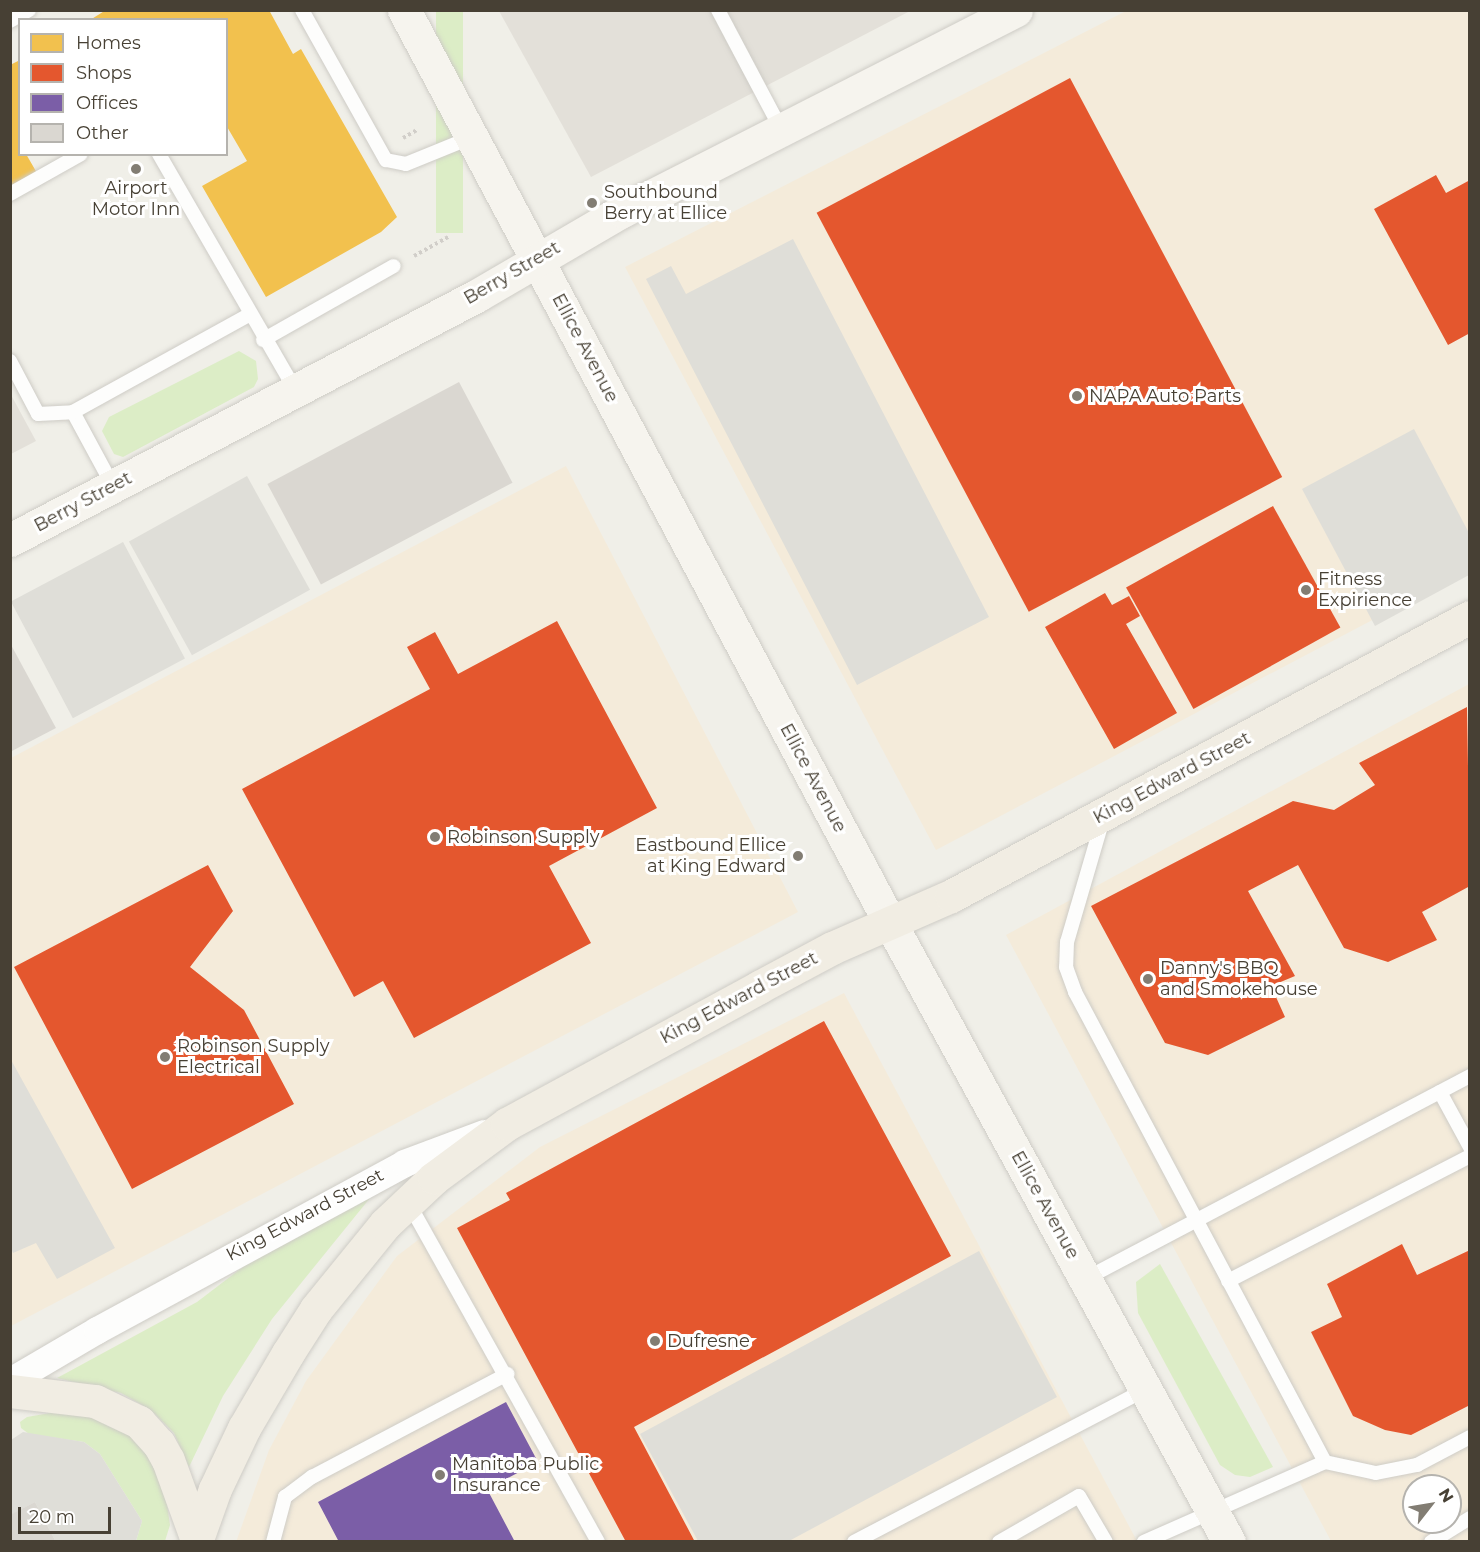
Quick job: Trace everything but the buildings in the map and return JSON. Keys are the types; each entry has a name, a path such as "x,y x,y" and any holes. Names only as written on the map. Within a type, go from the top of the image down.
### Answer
{"main road":[{"name":"Ellice Avenue","path":"404,10 889,921 1229,1542"},
{"name":"Berry Street","path":"10,540 296,391 538,260 590,228 1016,10"},
{"name":"King Edward Street","path":"507,1124 832,948 889,921 951,896 1470,617"},
{"path":"196,1541 215,1489 269,1382 316,1309 407,1200 507,1124"},
{"path":"10,1390 95,1401 139,1422 159,1444 168,1460 196,1541"}],"street":[{"name":"King Edward Street","path":"10,1382 97,1329 404,1163 507,1124"}],"lane":[{"path":"10,21 29,10"},
{"path":"302,10 386,160 406,164 472,137"},
{"path":"718,10 781,129"},
{"path":"10,194 77,156"},
{"path":"160,156 249,315 296,391"},
{"path":"264,340 394,266"},
{"path":"10,361 38,414 73,412 249,315"},
{"path":"73,412 113,486"},
{"path":"1104,814 1067,942 1066,967 1085,1011 1325,1462"},
{"path":"1085,1279 1470,1076"},
{"path":"1440,1092 1470,1147"},
{"path":"1228,1281 1470,1156"},
{"path":"407,1200 507,1374 598,1542"},
{"path":"273,1542 285,1497 312,1477 507,1374"},
{"path":"854,1542 1144,1390"},
{"path":"1144,1542 1325,1462 1376,1473 1416,1465 1470,1437"},
{"path":"999,1542 1079,1496 1106,1542"},
{"path":"1431,1542 1470,1518"}],"path":[{"path":"394,143 417,130"},
{"path":"394,266 448,237"}],"shaded area":[{"path":"499,11 910,11 591,177"},
{"path":"1126,11 1469,11 1469,569 936,850 625,267"},
{"path":"793,239 989,617 857,685 646,279 671,266 686,294"},
{"path":"10,393 36,441 11,454 10,454"},
{"path":"1414,429 1469,533 1469,575 1375,626 1302,489"},
{"name":"Robinson Supply","path":"566,466 798,912 11,1326 11,758"},
{"path":"247,476 310,590 192,655 129,541"},
{"path":"123,542 185,659 73,718 11,602"},
{"path":"1469,684 1469,1541 1331,1541 1006,935"},
{"path":"844,993 1137,1541 236,1542 269,1450 306,1381 397,1256 540,1147"},
{"path":"10,1058 115,1248 57,1279 36,1243 13,1253 11,1248"},
{"path":"979,1251 1057,1397 789,1541 698,1541 640,1434"},
{"path":"23,1432 84,1442 100,1454 142,1521 136,1541 56,1542 35,1502 11,1515 11,1440"}],"green space":[{"path":"436,11 463,11 463,233 436,233"},
{"path":"239,351 256,361 258,379 254,387 123,457 114,454 102,431 109,417"},
{"path":"370,1198 272,1319 223,1396 189,1467 174,1433 151,1410 121,1393 57,1378 197,1302 256,1257"},
{"path":"1160,1264 1273,1467 1250,1477 1235,1475 1220,1465 1138,1313 1136,1282"},
{"path":"73,1409 122,1427 145,1447 165,1491 170,1525 165,1541 136,1541 142,1521 100,1454 84,1442 29,1434 21,1428 20,1422 27,1417"}],"place":[{"name":"Airport Motor Inn","path":"136,169"},
{"name":"Southbound Berry at Ellice","path":"592,203"},
{"name":"NAPA Auto Parts","path":"1077,396"},
{"name":"Fitness Expirience","path":"1306,590"},
{"name":"Robinson Supply","path":"435,837"},
{"name":"Eastbound Ellice at King Edward","path":"798,856"},
{"name":"Danny's BBQ and Smokehouse","path":"1148,979"},
{"name":"Robinson Supply Electrical","path":"165,1057"},
{"name":"Dufresne","path":"655,1341"},
{"name":"Manitoba Public Insurance","path":"440,1475"}]}
